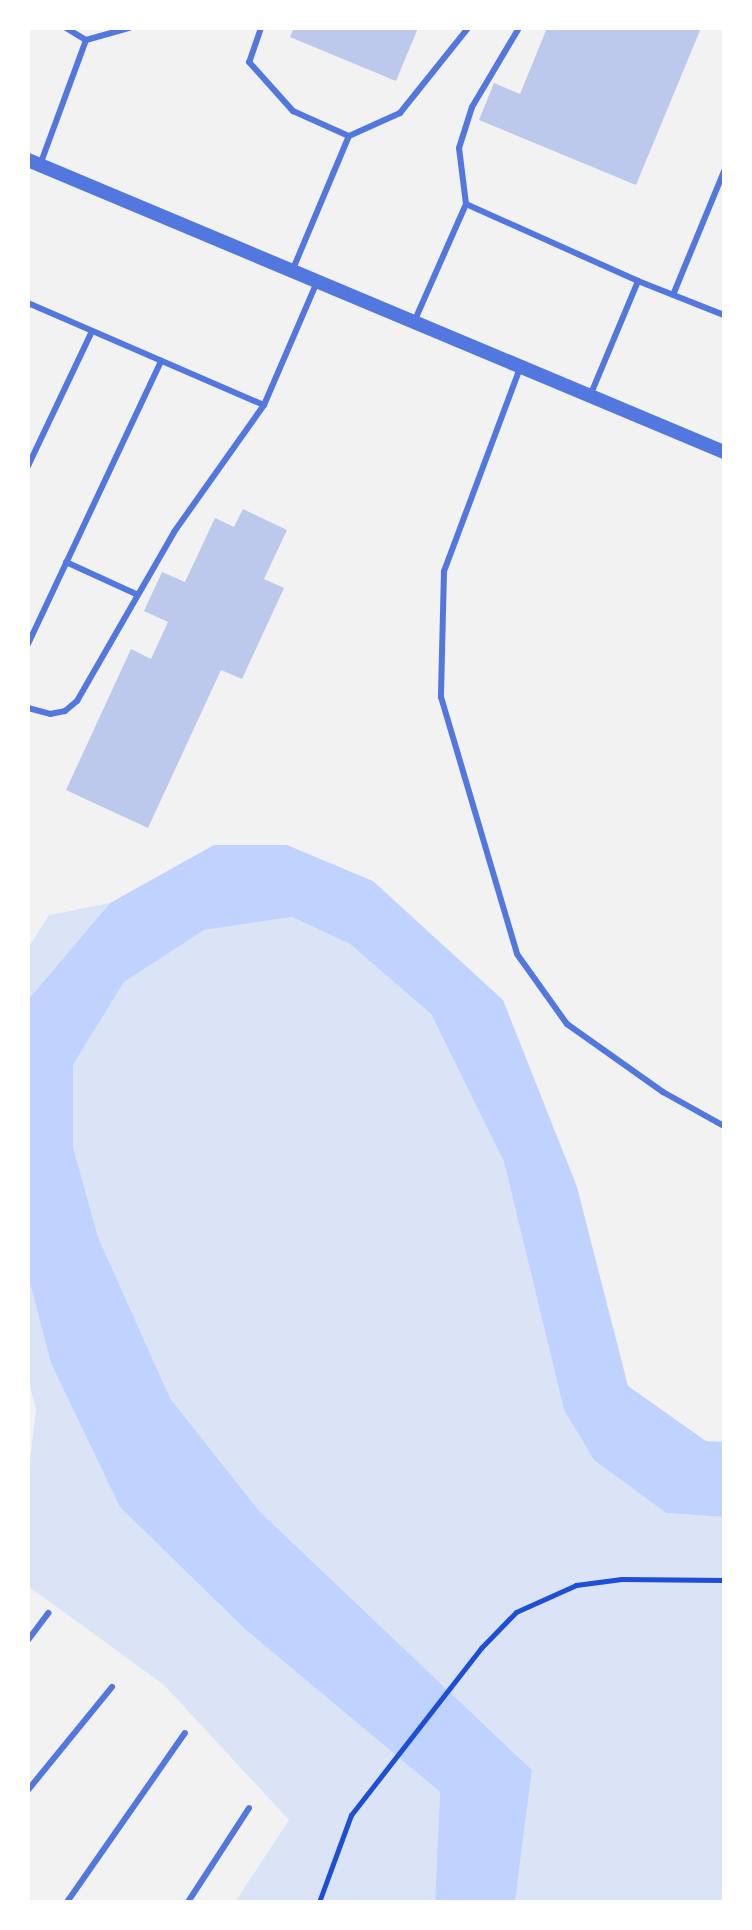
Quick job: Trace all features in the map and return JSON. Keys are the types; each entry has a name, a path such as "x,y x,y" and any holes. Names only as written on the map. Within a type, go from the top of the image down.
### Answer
{"street":[{"path":"34,162 724,452"}],"lane":[{"path":"66,28 86,40 129,28"},
{"path":"261,28 249,62 293,111 349,136"},
{"path":"292,272 349,136 400,113 468,28"},
{"path":"414,323 466,204 459,148 472,107 519,28"},
{"path":"34,162 86,40"},
{"path":"673,295 724,171"},
{"path":"466,204 638,281 724,315"},
{"path":"590,396 638,281"},
{"path":"28,708 50,714 65,711 77,701 136,594 264,405 317,282"},
{"path":"28,303 264,405"},
{"path":"28,466 92,331"},
{"path":"28,644 161,361"},
{"path":"520,367 444,571 441,697 517,954 567,1024 724,1126"},
{"path":"66,562 136,594"},
{"path":"28,1640 48,1613"},
{"path":"28,1790 112,1687"},
{"path":"67,1902 185,1733"},
{"path":"188,1902 249,1808"}],"path":[{"path":"319,1902 341,1833 371,1788 464,1671 516,1612 561,1590 622,1579 724,1580"}],"shaded area":[{"path":"110,903 28,1000 28,948 49,915"},
{"path":"292,917 350,944 431,1014 504,1162 564,1410 594,1460 666,1513 724,1517 724,1902 515,1902 532,1770 260,1512 170,1398 98,1237 73,1147 73,1065 124,982 203,930"},
{"path":"28,1276 51,1363 246,1630 440,1792 435,1902 235,1902 289,1820 164,1685 28,1586 28,1478 36,1409 28,1379"}],"water":[{"path":"214,845 287,845 373,881 503,1000 577,1187 628,1386 706,1441 724,1442 724,1517 666,1513 594,1460 564,1410 504,1162 431,1014 350,944 292,917 204,930 124,982 73,1065 73,1147 98,1237 170,1398 260,1512 532,1770 515,1902 435,1902 440,1792 246,1630 120,1507 51,1363 28,1276 28,1000 110,903"}],"building":[{"path":"294,28 418,28 396,81 290,37"},
{"path":"547,28 701,28 636,185 479,120 494,83 520,94"},
{"path":"243,509 287,530 264,579 284,588 242,679 221,670 148,828 66,790 131,649 151,659 168,622 144,611 162,572 185,582 215,518 234,527"}]}
